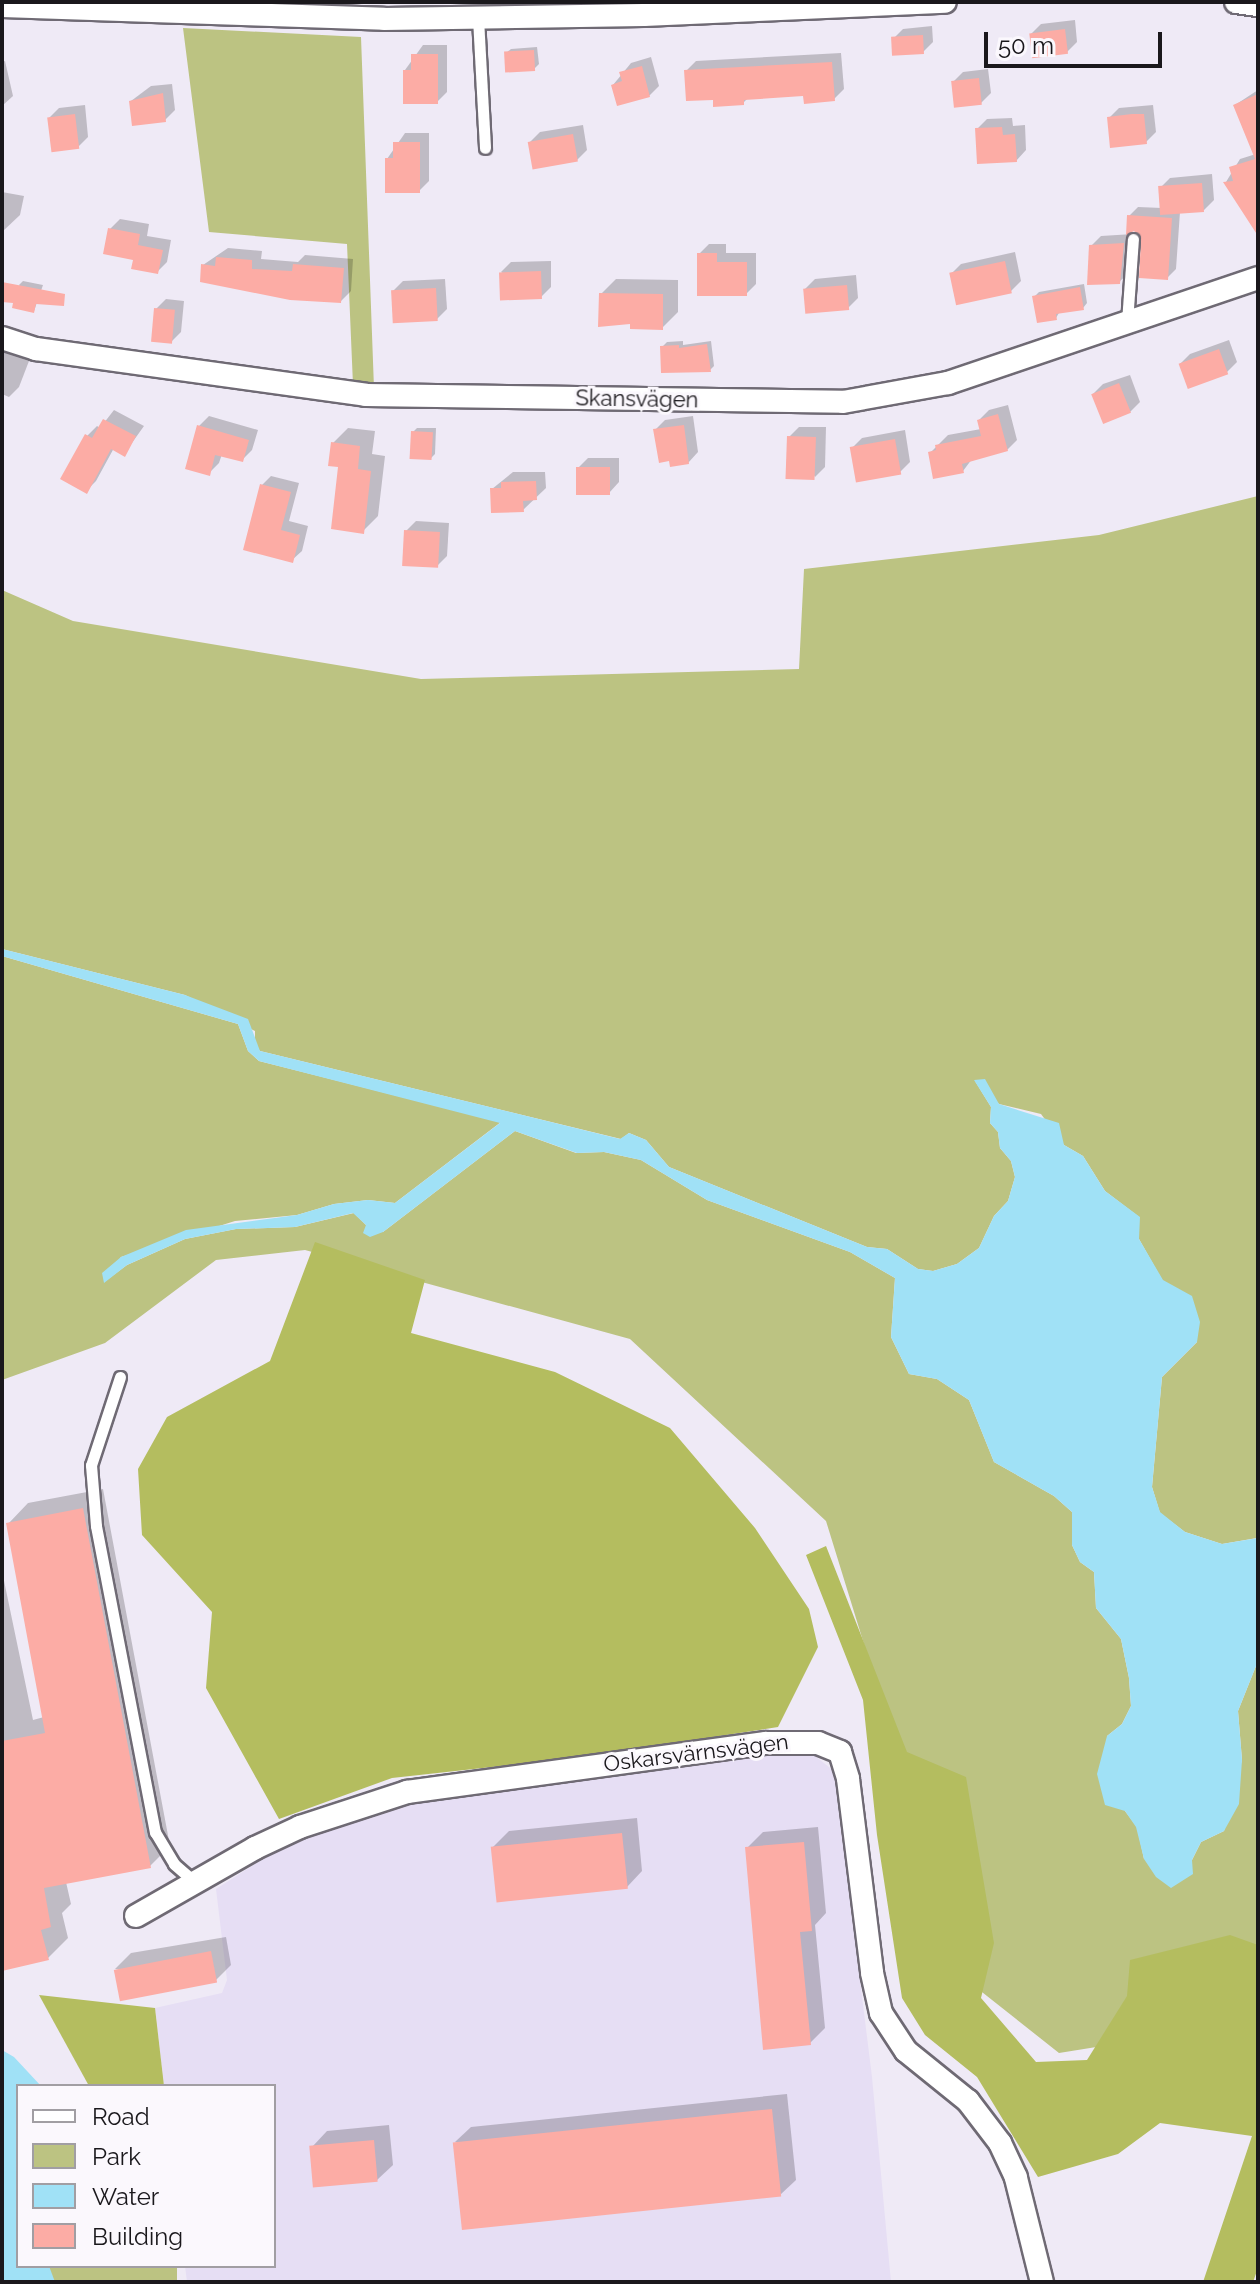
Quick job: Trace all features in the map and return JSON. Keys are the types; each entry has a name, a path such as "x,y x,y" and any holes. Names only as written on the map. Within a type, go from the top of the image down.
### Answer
{"street":[{"path":"2,6 281,17 478,18 945,2"},
{"path":"1236,2 1258,5"},
{"name":"Skansvägen","path":"2,338 36,349 366,395 843,402 948,383 1258,278"},
{"name":"Oskarsvärnsvägen","path":"136,1916 197,1884 255,1848 300,1827 407,1792 766,1743 799,1740 840,1752 848,1779 872,1973 881,2013 906,2051 968,2101 1000,2143 1016,2178 1042,2282"}],"lane":[{"path":"478,18 485,148"},
{"path":"1127,324 1133,239"},
{"path":"120,1377 91,1465 96,1526 155,1832 174,1864 197,1884"}],"shaded area":[{"path":"756,1756 815,1756 834,1771 872,2077 891,2282 187,2282 185,2268 276,2268 276,2084 164,2084 155,2008 222,1993 227,1980 216,1889 282,1847 397,1803"}],"green space":[{"path":"183,28 361,37 374,388 353,385 347,244 209,232"},
{"path":"1258,496 1257,1538 1222,1544 1185,1532 1160,1513 1152,1487 1162,1377 1197,1342 1139,1239 1139,1217 1105,1191 1083,1156 1064,1145 1041,1114 999,1104 975,1081 991,1107 990,1123 998,1132 1000,1148 1011,1161 1015,1177 1008,1201 994,1216 979,1248 957,1264 933,1271 918,1269 887,1249 867,1247 669,1167 646,1140 629,1133 621,1139 260,1051 255,1046 255,1031 185,995 2,949 2,590 73,621 421,679 799,669 804,569 1099,535"},
{"path":"2,956 238,1024 248,1051 259,1061 501,1122 395,1203 368,1200 334,1204 297,1215 235,1221 121,1257 104,1282 127,1265 185,1239 236,1229 295,1227 354,1213 366,1225 383,1232 515,1131 576,1153 604,1152 641,1160 707,1200 850,1252 895,1278 891,1337 909,1374 937,1379 969,1400 994,1462 1054,1496 1072,1512 1072,1545 1080,1562 1094,1572 1096,1608 1121,1639 1131,1706 1122,1724 1107,1736 1125,1811 1137,1827 1144,1859 1192,1860 1201,1842 1224,1831 1242,1760 1238,1711 1258,1661 1258,2021 1059,2053 968,1981 826,1521 630,1339 305,1250 216,1260 105,1343 2,1380"},
{"path":"315,1242 425,1280 411,1333 555,1372 670,1428 755,1528 809,1609 818,1647 778,1727 575,1758 392,1778 279,1819 206,1688 212,1612 142,1535 138,1469 167,1417 270,1361"},
{"path":"826,1546 907,1752 966,1777 994,1943 981,1998 1036,2062 1087,2060 1127,1996 1130,1960 1230,1935 1258,1945 1258,2268 1253,2282 1203,2282 1252,2136 1160,2123 1118,2154 1038,2177 977,2077 925,2035 902,1998 877,1835 863,1700 806,1555"},
{"path":"39,1995 155,2008 164,2084 88,2084"},
{"path":"28,2268 177,2268 177,2282 28,2282"}],"water":[{"path":"2,949 185,995 248,1019 260,1051 620,1139 629,1133 646,1140 669,1167 867,1247 887,1249 918,1269 933,1271 957,1264 979,1248 994,1216 1008,1201 1015,1177 1011,1161 1000,1148 998,1132 990,1123 991,1107 974,1080 985,1079 999,1104 1059,1123 1064,1145 1083,1156 1105,1191 1140,1217 1139,1239 1163,1280 1192,1296 1200,1322 1197,1342 1162,1377 1152,1487 1160,1512 1185,1532 1222,1544 1258,1538 1258,1661 1238,1711 1242,1760 1239,1804 1224,1831 1201,1842 1192,1860 1193,1874 1171,1888 1156,1877 1144,1859 1136,1827 1125,1811 1105,1805 1097,1774 1107,1736 1122,1724 1131,1706 1129,1678 1121,1639 1096,1608 1094,1572 1080,1562 1072,1545 1072,1512 1054,1496 994,1462 969,1400 937,1379 909,1374 891,1337 895,1278 850,1252 707,1200 641,1160 604,1152 577,1153 515,1131 383,1232 370,1237 363,1233 366,1225 353,1213 295,1227 236,1229 185,1239 127,1265 104,1283 102,1273 121,1257 186,1230 297,1215 334,1204 368,1200 395,1203 500,1123 259,1061 248,1051 238,1024 2,956"},
{"path":"2,2050 14,2057 39,2084 16,2084 16,2268 50,2268 55,2282 2,2282"}],"building":[{"path":"1065,29 1068,54 1032,58 1029,33"},
{"path":"923,35 924,54 892,56 891,37"},
{"path":"534,50 535,71 505,73 504,52"},
{"path":"411,54 438,54 438,104 403,104 403,70 411,70"},
{"path":"832,62 835,101 804,104 803,96 744,100 744,105 713,107 713,100 686,101 684,70"},
{"path":"642,66 650,97 617,106 611,85 622,81 619,72"},
{"path":"979,78 982,105 954,108 951,81"},
{"path":"163,93 166,122 132,126 129,101"},
{"path":"1258,94 1258,236 1223,182 1233,181 1229,167 1255,159 1233,105"},
{"path":"75,114 79,149 51,152 47,117"},
{"path":"1144,114 1147,144 1110,148 1107,117"},
{"path":"1002,127 1003,135 1015,134 1017,162 977,164 975,128"},
{"path":"573,134 578,162 533,170 528,142"},
{"path":"393,142 420,142 420,193 385,193 385,158 393,158"},
{"path":"1202,183 1204,212 1160,215 1158,186"},
{"path":"1127,215 1172,218 1168,280 1139,278 1141,239 1134,231 1126,235"},
{"path":"108,228 140,234 138,245 163,250 158,274 131,269 133,260 103,254"},
{"path":"1124,243 1120,284 1087,285 1089,245"},
{"path":"697,253 717,253 717,262 747,262 747,296 697,296"},
{"path":"216,257 252,260 252,269 292,271 293,264 344,268 341,303 290,300 200,282 201,264 215,266"},
{"path":"1005,261 1012,293 956,305 949,273"},
{"path":"541,271 542,299 500,300 499,272"},
{"path":"2,282 65,294 64,306 36,304 34,313 12,308 13,303 2,302"},
{"path":"847,285 849,310 805,314 803,289"},
{"path":"1080,287 1084,310 1056,314 1057,320 1037,323 1032,296"},
{"path":"436,288 438,321 393,323 391,290"},
{"path":"599,293 663,294 663,330 630,329 630,324 598,327"},
{"path":"154,308 175,310 172,344 151,342"},
{"path":"707,344 711,372 661,373 660,346 679,345 679,348"},
{"path":"1219,349 1228,374 1188,389 1179,364"},
{"path":"1119,383 1131,413 1103,424 1091,394"},
{"path":"998,414 1008,451 962,464 964,473 933,479 928,452 936,450 935,445 981,436 977,420"},
{"path":"103,419 136,436 125,457 111,449 87,494 60,479 85,434 92,438"},
{"path":"197,425 249,440 243,462 215,455 210,476 185,469"},
{"path":"684,425 689,464 670,467 669,461 659,463 653,429"},
{"path":"411,431 433,432 432,460 410,459"},
{"path":"787,436 816,437 814,480 785,479"},
{"path":"895,439 901,474 856,482 850,447"},
{"path":"331,442 360,446 358,469 371,471 364,534 331,529 338,467 328,466"},
{"path":"576,467 610,467 610,495 576,495"},
{"path":"536,481 537,500 523,501 524,512 491,513 490,488 501,488 501,482"},
{"path":"260,484 291,492 281,530 300,535 293,563 243,550"},
{"path":"404,530 440,532 438,568 402,566"},
{"path":"83,1508 151,1868 44,1888 51,1927 41,1930 49,1960 2,1971 2,1741 45,1733 6,1523"},
{"path":"622,1833 628,1889 497,1902 491,1847"},
{"path":"804,1842 812,1931 800,1932 811,2045 763,2050 745,1847"},
{"path":"211,1951 217,1982 120,2001 114,1970"},
{"path":"772,2109 781,2197 462,2230 453,2143"},
{"path":"374,2140 378,2182 313,2188 309,2146"}]}
